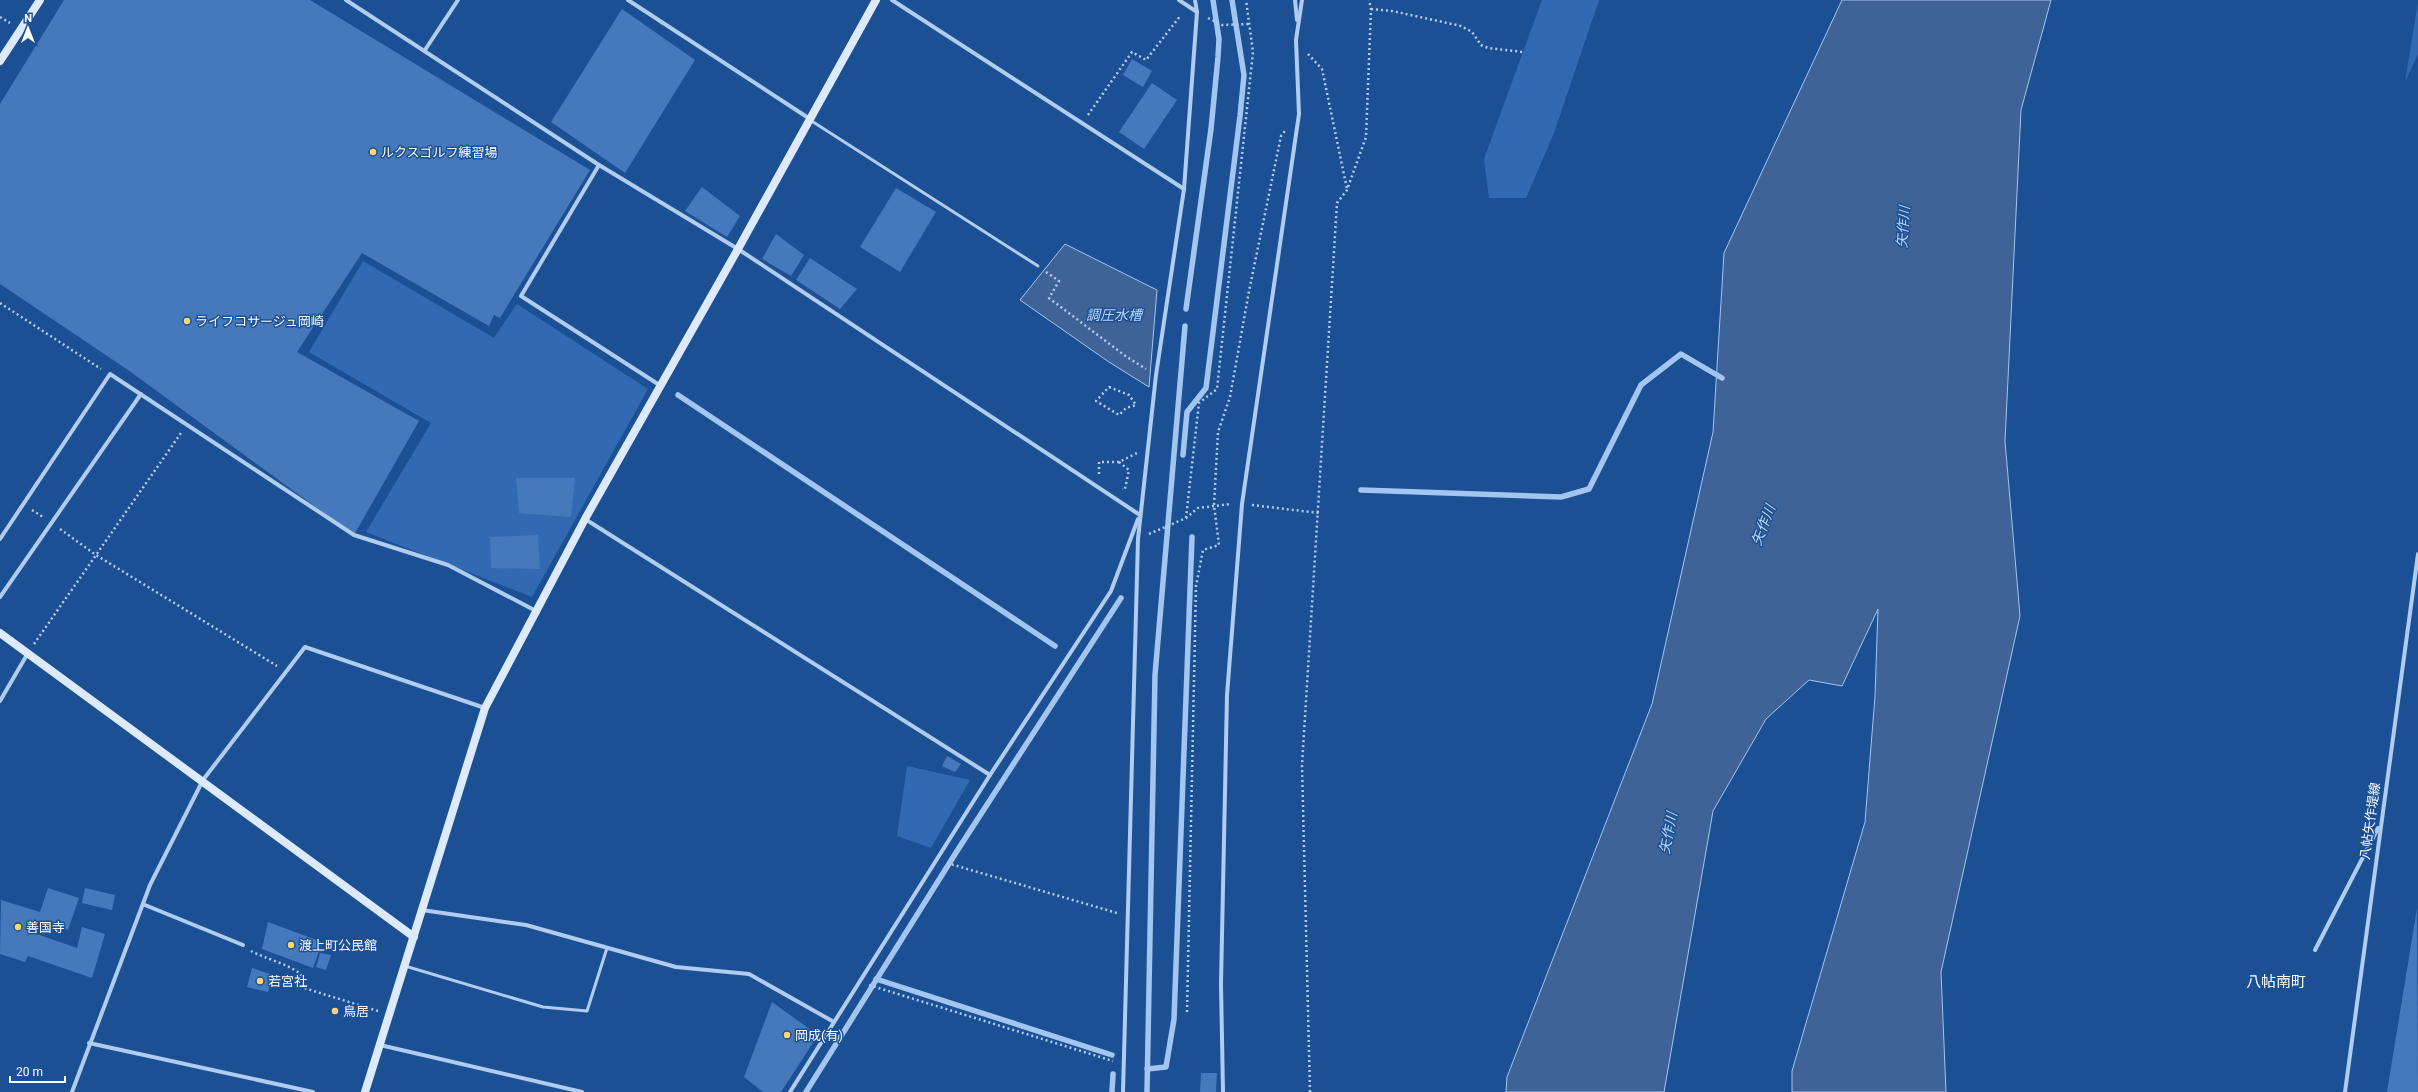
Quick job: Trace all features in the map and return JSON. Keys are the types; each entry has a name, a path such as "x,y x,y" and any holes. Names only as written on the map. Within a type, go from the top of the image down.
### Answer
{"street":[{"path":"0,61 40,0"},
{"path":"346,0 425,50 599,165 738,250 1140,515"},
{"path":"425,50 458,0"},
{"path":"628,0 810,120"},
{"path":"365,1092 485,708 538,612 585,519 738,250 876,0"},
{"path":"892,0 1184,189"},
{"path":"1179,0 1197,12"},
{"path":"1123,1092 1138,540 1156,375 1184,189 1197,12 1194,0"},
{"path":"1295,0 1297,27"},
{"path":"1223,1092 1221,984 1227,695 1242,504 1299,114 1296,40 1302,0"},
{"path":"599,165 521,296 661,386"},
{"path":"0,539 110,374 354,535 448,565 538,612"},
{"path":"0,598 141,394"},
{"path":"790,1092 990,775 1111,591 1140,515"},
{"path":"585,519 990,775"},
{"name":"八帖矢作堤線","path":"2345,1092 2380,824 2418,554"},
{"path":"0,633 203,780 414,937"},
{"path":"72,1092 88,1043 145,905 150,885 203,780 305,647 485,708"},
{"path":"0,702 28,652"},
{"path":"2315,950 2380,824"},
{"path":"145,905 243,945"},
{"path":"422,910 526,925 676,967 748,974 834,1022"},
{"path":"88,1043 313,1092"},
{"path":"380,1045 582,1092"}],"lane":[{"path":"810,120 1038,266"},
{"path":"405,966 543,1007 587,1011 607,948"}],"path":[{"path":"1186,518 1199,403 1217,389 1253,52 1246,0"},
{"path":"1310,1092 1302,765 1319,513 1337,203 1347,190 1366,138 1371,9 1369,0"},
{"path":"1082,123 1132,52 1146,60 1188,6"},
{"path":"1371,9 1392,11 1461,26 1472,32 1481,45 1488,48 1523,52"},
{"path":"1209,18 1222,26 1249,24"},
{"path":"1296,40 1322,69 1347,190"},
{"path":"1187,1012 1196,586 1203,550 1219,545 1214,505 1218,432 1230,397 1249,291 1281,136 1299,114"},
{"path":"1038,266 1059,281 1049,298 1124,355 1156,375"},
{"path":"0,303 110,374"},
{"path":"1109,387 1129,395 1136,405 1126,408 1119,415 1096,401 1109,387"},
{"path":"28,652 187,425"},
{"path":"1099,480 1098,462 1119,462 1148,447"},
{"path":"1119,462 1129,470 1124,489 1119,488"},
{"path":"23,504 48,521"},
{"path":"1138,540 1186,518 1198,508 1214,505 1242,504 1319,513"},
{"path":"54,525 96,554 286,672"},
{"path":"937,860 1128,916"},
{"path":"243,945 262,958 296,970 303,978 304,988 390,1015"},
{"path":"859,982 1124,1065"}],"shaded area":[{"path":"1542,0 1599,0 1554,133 1526,198 1489,198 1484,159"},
{"path":"2418,2 2418,54 2405,82"},
{"path":"363,261 494,338 517,304 648,389 532,597 366,532 431,423 309,352"},
{"path":"907,766 970,780 931,848 897,836"}],"water":[{"name":"矢作川","path":"1842,0 2051,0 2021,110 2005,441 2020,616 1941,972 1946,1092 1792,1092 1792,1071 1865,822 1875,696 1878,609 1842,686 1809,680 1766,719 1713,811 1664,1092 1506,1092 1507,1077 1652,704 1713,432 1724,253"},
{"name":"調圧水槽","path":"1065,244 1157,290 1149,387 1109,362 1020,300"}],"building":[{"path":"64,0 310,0 590,170 500,318 494,315 489,326 362,253 297,352 419,421 354,535 128,370 0,284 0,104"},
{"path":"622,9 695,60 625,173 551,122"},
{"path":"1132,59 1152,71 1143,87 1123,75"},
{"path":"1152,83 1177,100 1144,149 1119,132"},
{"path":"702,187 740,216 727,237 685,211"},
{"path":"896,188 936,212 900,272 860,247"},
{"path":"776,234 804,255 791,276 762,259"},
{"path":"810,258 857,289 840,309 796,280"},
{"path":"516,478 575,478 571,517 519,513"},
{"path":"538,535 540,569 491,568 490,537"},
{"path":"947,756 961,764 955,772 942,766"},
{"path":"48,888 79,898 68,930 37,921 34,933 77,948 82,927 105,934 92,978 28,956 25,962 0,954 1,900 40,912"},
{"path":"85,888 115,895 112,910 82,903"},
{"path":"2417,908 2418,1092 2387,1092"},
{"name":"渡上町公民館","path":"268,922 322,942 313,968 262,949"},
{"path":"320,953 331,955 326,970 316,967"},
{"name":"若宮社","path":"252,968 273,975 268,992 247,987"},
{"path":"772,1002 818,1035 781,1092 763,1092 744,1077"},
{"path":"1201,1073 1217,1073 1216,1092 1200,1092"}],"waterway":[{"path":"1186,309 1211,129 1218,57 1219,39 1213,0"},
{"path":"1183,455 1187,412 1206,388 1240,116 1244,75 1232,0"},
{"path":"1147,1092 1155,675 1185,326"},
{"path":"1361,490 1561,497 1589,489 1641,385 1681,354 1722,378"},
{"path":"678,395 1055,646"},
{"path":"1147,1069 1166,1067 1174,1019 1192,537"},
{"path":"806,1092 957,851 1121,598"},
{"path":"876,979 1112,1055"},
{"path":"1112,1092 1113,1074"}],"place":[{"name":"ルクスゴルフ練習場","path":"373,152"},
{"name":"ライフコサージュ岡崎","path":"187,321"},
{"name":"善国寺","path":"18,927"},
{"name":"渡上町公民館","path":"291,945"},
{"name":"若宮社","path":"260,981"},
{"name":"鳥居","path":"335,1011"},
{"name":"岡成(有)","path":"787,1035"}],"district":[{"name":"八帖南町","path":"2276,982"}]}
